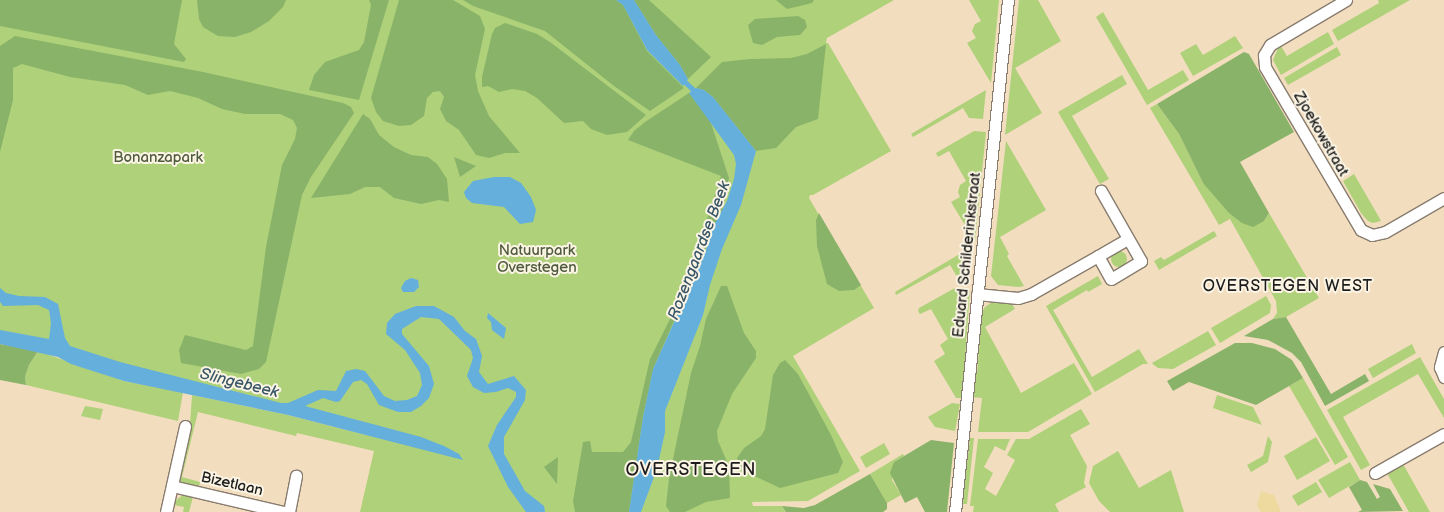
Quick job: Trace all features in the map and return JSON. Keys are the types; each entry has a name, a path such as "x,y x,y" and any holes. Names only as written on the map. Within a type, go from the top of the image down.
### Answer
{"street":[{"name":"Eduard Schilderinkstraat","path":"955,512 1008,0"},
{"name":"Zjoekowstraat","path":"1346,0 1270,45 1264,55 1265,67 1361,230 1372,235 1385,232 1444,198"},
{"path":"1098,256 1111,279 1141,261 1101,191"},
{"path":"977,294 1018,298 1025,296 1128,239"},
{"path":"1444,352 1440,367 1444,377"},
{"path":"166,512 185,426"},
{"path":"1375,474 1444,434"},
{"path":"289,512 296,476"},
{"name":"Bizetlaan","path":"172,486 284,512"}],"green space":[{"path":"0,0 894,0 827,38 826,43 828,43 891,151 810,195 809,198 874,308 793,356 860,471 808,501 752,502 753,506 782,506 786,512 360,512 374,451 297,433 296,436 198,412 182,477 200,482 199,487 182,483 178,479 190,424 192,395 288,415 377,438 0,337"},
{"path":"0,0 182,0 174,44 186,59 184,62 0,26"},
{"path":"197,0 286,0 283,7 269,21 251,32 235,37 218,36 203,27 199,19"},
{"path":"369,0 389,0 359,100 309,90 314,75 325,62 359,50 364,42 371,5"},
{"path":"399,0 453,0 480,16 485,29 475,75 478,91 489,116 520,153 505,153 489,158 476,155 459,130 446,121 440,109 444,97 440,91 433,92 427,98 424,116 411,125 399,126 383,121 376,112 371,98"},
{"path":"463,0 616,0 623,5 647,51 684,88 650,111 614,86 545,31 473,6"},
{"path":"634,0 649,0 711,57 688,79 680,65 656,35"},
{"path":"776,0 814,0 812,3 787,9"},
{"path":"969,0 999,0 991,83 967,43 976,38 972,31 975,24 981,21"},
{"path":"1019,0 1038,0 1061,41 1015,68 1042,113 1005,135"},
{"path":"1378,0 1410,0 1338,41 1332,30 1379,3"},
{"path":"1103,12 1148,90 1183,70 1189,80 1147,105 1096,17"},
{"path":"798,16 805,20 807,27 800,35 777,37 762,45 753,43 748,25 755,19"},
{"path":"505,23 537,34 550,42 646,115 627,132 607,135 591,129 583,121 564,123 537,98 525,91 512,89 499,92 488,86 482,87 482,77 492,34 495,28"},
{"path":"1328,32 1334,44 1281,75 1273,60 1278,48 1281,46 1287,56"},
{"path":"15,36 203,72 343,103 351,107 354,113 311,177 302,195 266,362 259,369 241,374 181,363 179,350 185,335 246,350 253,346 266,247 282,165 295,139 297,128 293,120 280,114 245,114 222,109 198,98 170,91 148,95 125,85 70,77 22,64 13,68 13,100 0,152 0,46"},
{"path":"1235,36 1243,48 1193,76 1180,53 1196,44 1203,55"},
{"path":"826,44 818,119 796,127 776,148 756,151 713,97 704,90 696,88 722,62 791,58 807,54"},
{"path":"1337,47 1341,55 1288,85 1284,78"},
{"path":"1244,52 1249,54 1294,132 1240,162 1269,213 1264,221 1253,227 1242,223 1229,213 1203,183 1179,134 1157,104"},
{"path":"1122,75 1127,84 1072,116 1109,179 1100,184 1058,112"},
{"path":"986,90 983,119 969,118 963,108 913,137 911,134"},
{"path":"689,93 710,120 729,178 724,206 653,369 643,417 629,512 575,512 573,501 583,442 590,441 592,452 623,452 631,442 650,359 696,267 692,265 721,176 628,140 634,131 645,122"},
{"path":"1157,104 1179,134 1203,183 1264,221 1269,213 1319,298 1286,317 1273,319 1277,313 1276,301 1230,219 1219,225 1150,108"},
{"path":"363,114 370,119 379,135 394,147 411,155 428,157 437,164 447,179 449,202 439,200 421,204 394,198 380,187 365,187 350,194 311,198"},
{"path":"974,131 986,132 975,242 951,202 960,197 958,192 960,185 966,181 949,151 938,157 936,153"},
{"path":"1006,141 1046,210 1000,237 1009,254 1007,256 1024,286 1019,287 998,285 991,276"},
{"path":"454,157 476,166 460,177"},
{"path":"1354,174 1381,221 1373,223 1368,221 1361,213 1343,181"},
{"path":"819,213 861,285 854,290 839,291 827,284 817,246 816,220"},
{"path":"1214,231 1217,236 1159,270 1154,261 1161,257 1164,260"},
{"path":"970,248 966,277 956,275 950,265 896,295 895,292"},
{"path":"1116,251 1122,251 1127,256 1125,265 1116,267 1111,262 1111,256"},
{"path":"1098,276 1102,284 1088,292 1087,290 1053,310 1092,377 1139,349 1148,364 1143,364 1095,392 1046,306"},
{"path":"721,286 727,286 744,333 756,351 756,358 732,394 717,431 718,441 729,466 730,498 706,502 685,512 670,512 666,506 669,478 691,373 706,319"},
{"path":"955,288 970,290 962,398 956,398 934,361 945,354 940,345 948,339 931,309 920,314 918,311 919,308"},
{"path":"1266,296 1271,305 1270,313 1220,343 1211,328"},
{"path":"994,301 1012,304 1015,309 985,327 1021,393 1074,363 1092,394 1028,432 978,432 982,398 970,397 973,374 977,374 982,312 985,307"},
{"path":"1286,317 1331,394 1365,374 1369,381 1325,406 1301,362 1292,353 1268,340 1244,336 1273,319"},
{"path":"1208,331 1216,345 1173,369 1158,368 1152,363"},
{"path":"1235,343 1252,343 1275,349 1292,360 1303,378 1256,405 1189,382 1173,391 1167,381"},
{"path":"0,344 38,351 29,365 25,377 26,385 0,380"},
{"path":"1412,344 1416,353 1373,378 1368,369"},
{"path":"38,351 124,381 183,392 178,421 26,385 25,377 29,365"},
{"path":"1420,357 1444,399 1444,418 1418,374 1343,417 1370,465 1361,470 1327,410"},
{"path":"785,360 798,374 831,435 843,462 838,473 780,488 742,470 737,458 744,448 761,436 765,429 773,375 780,363"},
{"path":"1303,378 1348,457 1335,465 1289,386"},
{"path":"1217,395 1253,407 1262,425 1213,408"},
{"path":"952,403 960,404 955,431 935,427 928,417"},
{"path":"85,406 103,409 100,420 81,416"},
{"path":"1081,409 1090,424 1070,435 1087,466 1084,483 1086,487 1055,504 1059,512 973,512 974,506 970,506 978,439 1010,439 1005,451 995,446 984,467 993,473 985,489 996,496 1015,460 1007,455 1016,439 1029,439"},
{"path":"1268,436 1272,442 1268,462 1251,472 1247,465 1263,456"},
{"path":"1316,437 1330,461 1297,480 1284,456"},
{"path":"970,438 974,438 967,504 962,504"},
{"path":"931,440 954,443 947,512 925,512 917,497 905,503 890,473 894,462"},
{"path":"884,443 890,454 866,468 860,457"},
{"path":"1118,451 1139,488 1171,470 1184,512 1110,512 1099,501 1089,483 1093,466"},
{"path":"903,454 904,456 894,462 892,480 901,495 887,503 870,474"},
{"path":"558,457 557,484 544,467"},
{"path":"1350,462 1360,480 1329,498 1318,480"},
{"path":"1403,464 1430,512 1409,512 1387,473"},
{"path":"870,474 887,503 887,509 883,512 786,512 782,506 804,508 815,505"},
{"path":"1360,480 1367,482 1377,499 1380,497 1373,484 1390,489 1403,511 1358,512 1362,510 1349,487"},
{"path":"1316,482 1322,492 1298,506 1292,496"},
{"path":"183,495 193,497 189,512 183,512 184,507 174,505 175,501"}],"sand":[{"path":"1261,491 1274,495 1281,512 1261,512 1257,506"}],"water":[{"path":"616,0 634,0 656,35 680,65 688,79 683,86 647,50 623,5"},
{"path":"696,88 704,90 713,97 756,151 741,205 722,249 710,285 703,315 665,411 665,432 657,469 641,512 629,512 643,417 653,369 705,253 713,227 727,201 734,179 736,164 734,155 689,93"},
{"path":"494,177 510,177 521,183 531,197 536,210 533,222 520,224 504,207 472,203 466,198 464,192 473,181"},
{"path":"411,278 418,280 419,287 414,292 403,292 401,288 405,281"},
{"path":"0,288 6,293 19,296 45,297 58,304 65,338 70,346 120,362 281,403 288,403 318,390 336,391 346,371 356,369 365,371 384,396 395,401 407,400 417,396 422,385 420,373 405,350 386,334 387,323 395,314 416,306 434,306 454,317 465,331 476,339 482,356 479,372 488,384 514,376 526,390 525,400 504,437 504,454 525,491 544,506 545,512 526,512 508,487 488,446 497,425 516,397 516,392 508,388 484,393 473,387 467,376 473,358 471,350 439,319 421,317 402,329 402,334 429,366 434,384 429,398 421,406 411,412 398,412 379,405 367,384 361,380 353,382 340,401 336,402 323,398 305,406 421,437 459,454 463,460 288,415 124,381 71,364 58,357 0,344 0,330 49,339 51,323 49,310 38,305 3,306 0,302"},
{"path":"488,313 506,328 504,339 492,330 491,322 487,318"}],"waterway":[{"name":"Rozengaardse Beek","path":"682,79 696,92"}],"district":[{"name":"OVERSTEGEN WEST","path":"1288,287"},
{"name":"OVERSTEGEN","path":"691,470"}],"park label":[{"name":"Bonanzapark","path":"158,158"},
{"name":"Natuurpark Overstegen","path":"537,258"}],"water label":[{"name":"Slingebeek","path":"239,384"}]}
